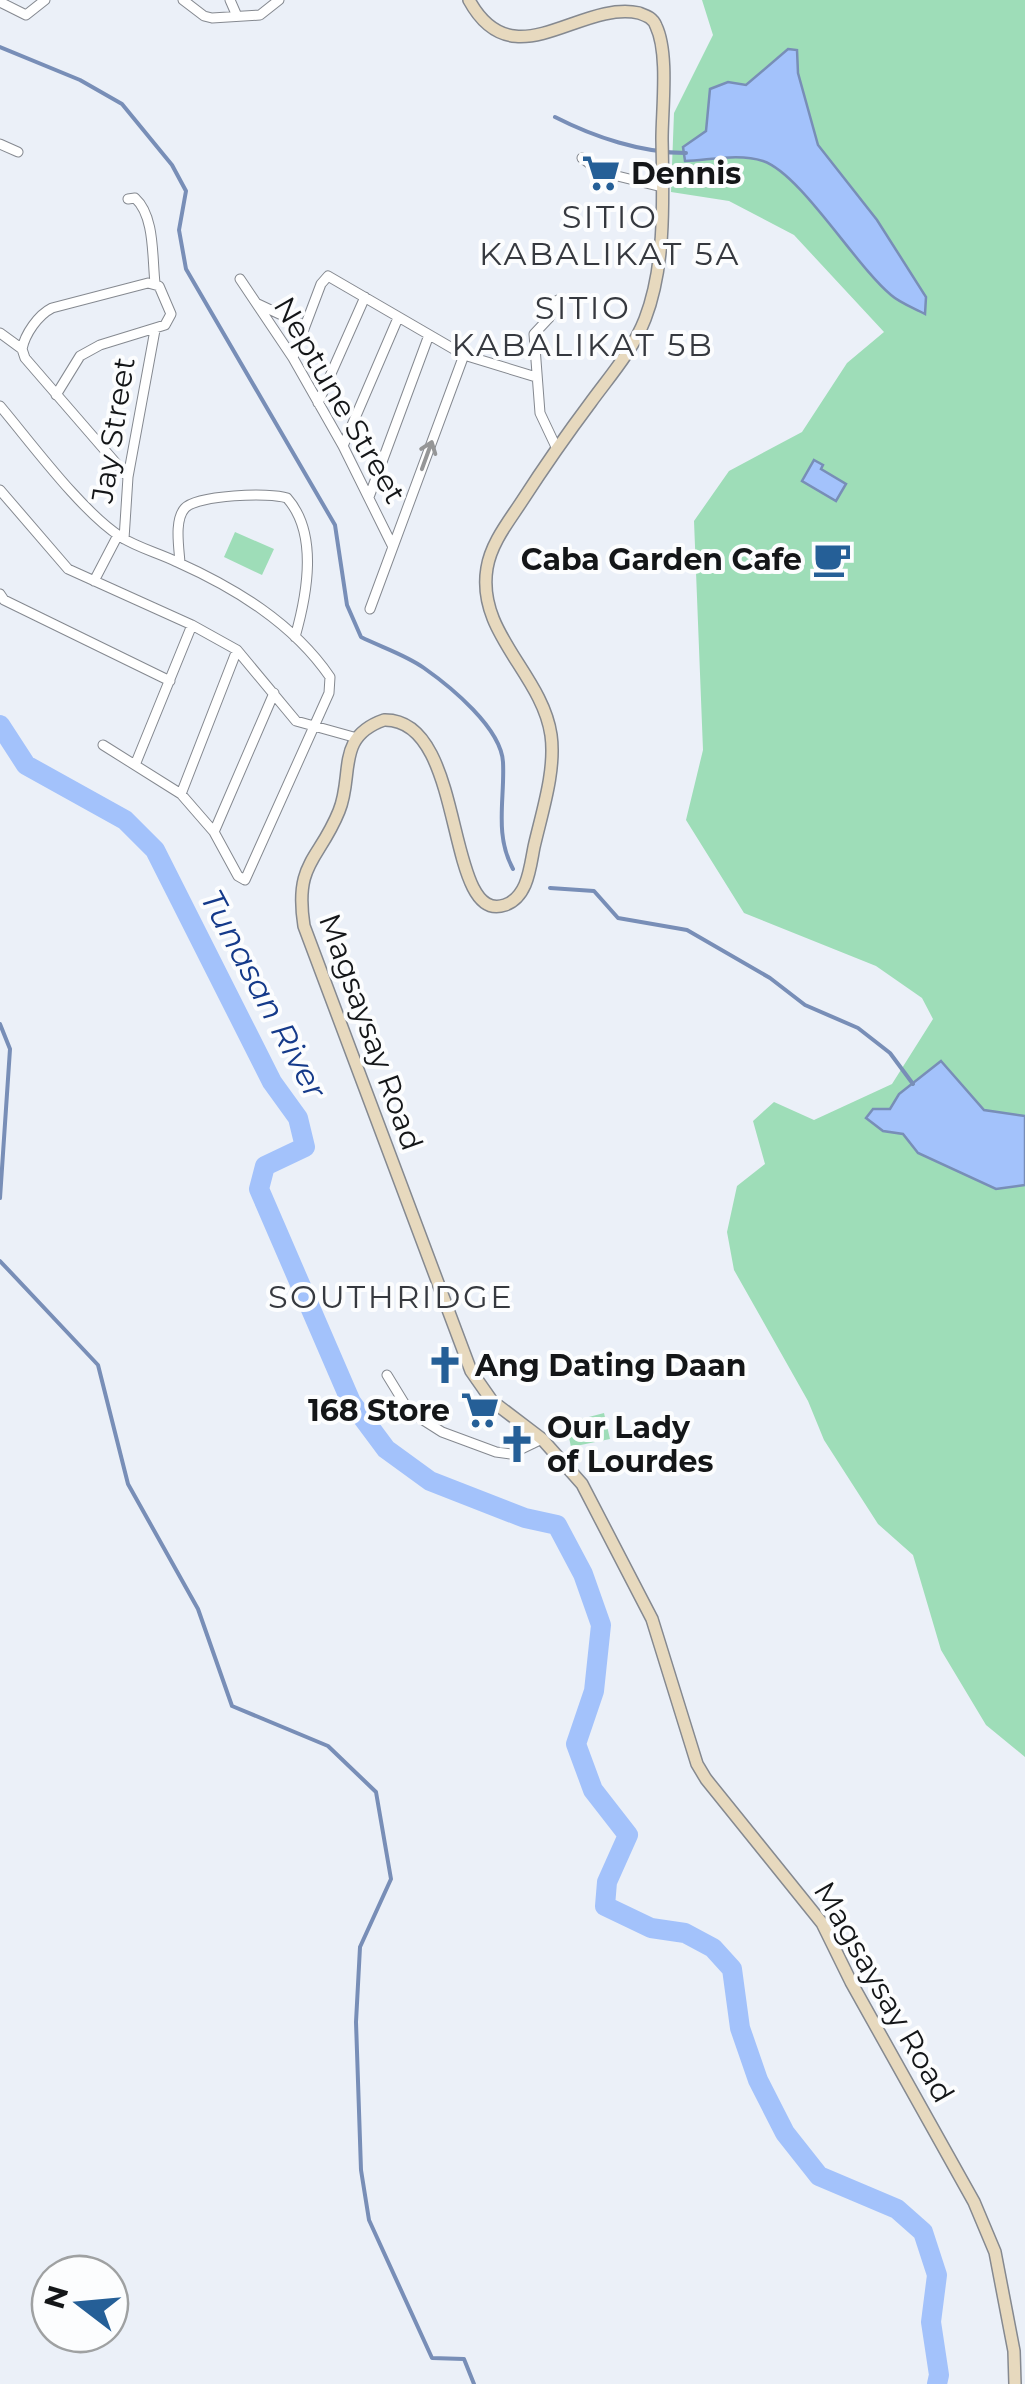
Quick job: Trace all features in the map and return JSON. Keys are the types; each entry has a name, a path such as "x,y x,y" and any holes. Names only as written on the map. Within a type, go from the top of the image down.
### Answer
{"main road":[{"path":"357,738 376,723 392,720 408,726 422,739 449,800 469,882 487,903 503,906 518,896 529,872 549,773 550,732 534,691 492,615 487,567 503,531 630,350 645,320 656,268 662,187 662,58 652,19 623,8 602,10 520,36 487,24 469,0"},
{"name":"Magsaysay Road","path":"357,738 348,760 339,812 303,880 301,910 308,944 471,1372 492,1401 542,1439 582,1484 652,1619 690,1748 706,1779 822,1923 974,2202 995,2252 1014,2351 1015,2384"}],"street":[{"path":"0,2 26,15 45,0"},
{"path":"183,0 208,17 260,16 279,0"},
{"path":"230,0 237,16"},
{"path":"0,144 18,152"},
{"path":"582,158 602,172 662,187"},
{"path":"128,199 141,202 147,213 155,283 46,311 24,340 22,349 25,358 128,478"},
{"path":"293,358 321,284 328,276 464,356 536,376"},
{"name":"Neptune Street","path":"240,280 293,358 393,546"},
{"name":"Jay Street","path":"121,537 154,330 165,324 170,314 167,300 155,283"},
{"path":"318,403 364,297"},
{"path":"557,449 540,413 534,332 550,317 558,300"},
{"path":"255,303 305,326"},
{"path":"343,446 398,318"},
{"path":"56,395 80,356 100,345 154,330"},
{"path":"0,333 22,349"},
{"path":"369,496 429,335"},
{"path":"370,609 464,356"},
{"path":"0,406 95,516 121,537 254,602 295,637 327,672 331,682 249,878 242,880 214,832 181,794 103,745"},
{"path":"0,490 68,569 192,625 237,650 296,721 357,738"},
{"path":"180,563 180,520 183,510 192,504 270,494 286,498 300,524 308,552 303,610 295,637"},
{"path":"94,582 121,537"},
{"path":"0,594 20,608 170,681"},
{"path":"135,765 192,625"},
{"path":"181,794 237,650"},
{"path":"214,832 274,693"},
{"path":"387,1376 409,1410 442,1432 510,1454 542,1439"}],"green space":[{"path":"702,0 1025,0 1025,1757 986,1725 941,1650 913,1555 878,1524 824,1440 808,1401 734,1270 727,1232 737,1186 765,1164 753,1121 774,1102 814,1120 892,1084 933,1019 922,998 876,966 744,913 686,820 703,750 694,521 729,471 802,432 847,363 884,332 794,235 729,201 671,192 674,113 713,35"},
{"path":"235,532 274,549 262,575 224,557"},
{"path":"604,1413 610,1439 571,1447 566,1423"}],"water":[{"path":"788,49 797,50 798,73 818,145 877,220 926,297 925,314 895,298 877,281 811,201 778,169 744,157 685,161 683,147 706,131 710,89 728,82 746,85"},
{"path":"814,460 846,484 836,501 802,481"},
{"path":"941,1061 984,1110 1025,1116 1025,1185 996,1189 918,1153 903,1134 883,1131 866,1118 873,1109 890,1109 899,1094"}],"waterway":[{"path":"0,47 80,80 122,104 172,165 186,191 179,230 186,269 335,525 347,605 361,637 417,663 473,709 494,736 503,762 502,830 513,869"},
{"path":"555,117 619,142 686,153"},
{"name":"Tunasan River","path":"0,725 26,765 125,820 155,850 272,1082 298,1118 305,1147 265,1166 259,1189 351,1402 386,1449 430,1481 525,1518 557,1525 583,1574 601,1625 594,1691 576,1744 593,1790 628,1835 607,1882 605,1906 651,1928 685,1933 713,1948 732,1969 740,2028 758,2080 785,2133 819,2176 897,2209 923,2232 937,2275 931,2322 937,2384"},
{"path":"550,888 594,891 618,918 687,930 770,978 805,1005 858,1028 890,1053 913,1084"},
{"path":"0,1024 10,1049 0,1198"},
{"path":"0,1261 98,1365 128,1484 198,1609 232,1706 328,1746 376,1792 391,1879 360,1947 356,2022 361,2170 369,2220 432,2358 464,2359 474,2384"}],"place":[{"name":"Dennis","path":"601,173"},
{"name":"Caba Garden Cafe","path":"832,559"},
{"name":"Ang Dating Daan","path":"445,1365"},
{"name":"168 Store","path":"480,1410"},
{"name":"Our Lady of Lourdes","path":"517,1444"}],"district":[{"name":"SITIO KABALIKAT 5A","path":"610,234"},
{"name":"SITIO KABALIKAT 5B","path":"583,326"},
{"name":"SOUTHRIDGE","path":"391,1296"}]}
